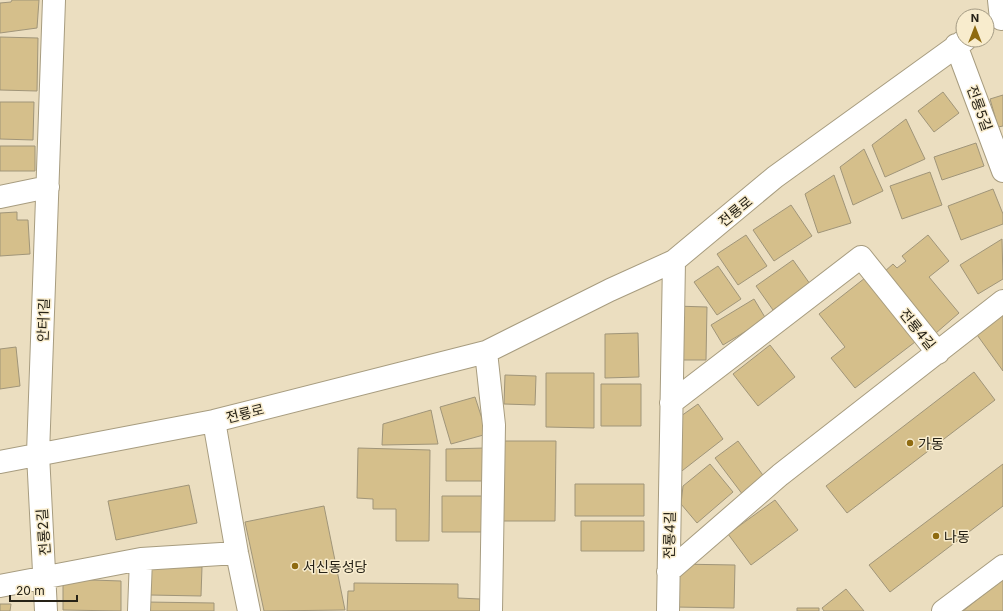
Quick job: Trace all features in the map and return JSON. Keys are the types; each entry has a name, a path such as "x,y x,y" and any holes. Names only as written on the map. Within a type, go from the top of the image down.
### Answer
{"street":[{"name":"안터1길","path":"38,454 54,7"},
{"name":"전룡로","path":"0,462 214,421 486,352 610,290 674,261 775,178 955,47"},
{"name":"전룡5길","path":"963,48 1003,170"},
{"path":"0,197 48,187"},
{"name":"전룡4길","path":"668,572 780,475 938,353 861,257 671,402"},
{"name":"전룡4길","path":"668,611 674,261"},
{"path":"938,353 1003,301"},
{"path":"486,352 494,425 491,611"},
{"path":"214,421 237,553 249,611"},
{"name":"전룡2길","path":"38,454 46,578 46,611"},
{"path":"0,586 141,559 237,553"},
{"path":"139,611 141,559"},
{"path":"943,611 1003,566"}],"building":[{"path":"12,0 39,0 37,28 0,33 0,3 11,2"},
{"path":"0,37 38,38 37,91 0,90"},
{"path":"943,92 959,113 934,132 918,111"},
{"path":"1003,95 1003,126 998,127 990,99"},
{"path":"0,102 34,102 33,140 0,139"},
{"path":"906,119 925,159 885,177 872,145"},
{"path":"976,143 984,166 942,180 934,157"},
{"path":"0,146 35,146 35,171 0,171"},
{"path":"864,149 883,191 853,205 840,167"},
{"path":"930,172 942,205 902,219 890,186"},
{"path":"834,175 851,223 818,233 805,194"},
{"path":"993,189 1003,214 1003,224 961,240 948,206"},
{"path":"791,205 812,236 774,261 753,230"},
{"path":"17,212 17,220 28,220 30,254 0,256 0,213"},
{"path":"746,235 767,266 738,285 717,254"},
{"path":"928,235 949,261 929,277 959,313 936,333 884,272 893,264 897,268 906,261 902,256"},
{"path":"1002,239 1003,279 978,294 960,265"},
{"path":"793,260 810,284 773,310 756,286"},
{"path":"718,266 741,299 717,315 694,282"},
{"path":"865,278 915,342 855,388 831,358 845,347 819,314"},
{"path":"754,299 766,319 723,345 711,325"},
{"path":"675,306 707,307 706,360 674,360"},
{"path":"1003,313 1003,371 975,332"},
{"path":"638,333 639,377 605,378 605,334"},
{"path":"770,345 795,377 758,406 733,374"},
{"path":"16,347 20,386 0,389 0,349"},
{"name":"가동","path":"974,372 995,400 847,513 826,486"},
{"path":"546,373 594,373 594,428 546,427"},
{"path":"505,375 536,376 535,405 504,404"},
{"path":"601,384 641,384 641,426 601,426"},
{"path":"475,397 487,434 451,444 440,407"},
{"path":"698,404 723,439 678,474 674,421"},
{"path":"431,410 438,444 382,445 383,424"},
{"path":"504,441 556,441 555,521 503,521"},
{"path":"738,441 765,478 743,495 715,458"},
{"path":"358,448 430,450 429,541 396,541 396,509 373,509 373,499 357,498"},
{"path":"485,448 485,481 446,481 446,449"},
{"path":"710,464 733,492 697,523 681,504 683,486"},
{"name":"나동","path":"1003,464 1003,506 890,592 869,565"},
{"path":"575,484 644,484 644,516 575,516"},
{"path":"189,485 197,523 116,540 108,501"},
{"path":"442,496 484,496 484,532 442,532"},
{"path":"775,500 798,530 751,565 728,534"},
{"name":"서신동성당","path":"324,506 345,610 264,611 245,522"},
{"path":"581,521 644,521 644,551 581,551"},
{"path":"676,564 735,565 734,608 675,607"},
{"path":"150,566 202,567 201,596 150,595"},
{"path":"63,579 121,581 121,611 63,610"},
{"path":"1003,579 1003,611 963,611"},
{"path":"354,583 458,584 458,598 480,599 480,611 347,611 348,591 354,591"},
{"path":"846,589 864,611 824,611 822,608"},
{"path":"146,602 214,603 214,611 146,611"},
{"path":"0,604 11,604 10,611 0,611"},
{"path":"797,608 819,608 819,611 797,611"}],"place":[{"name":"가동","path":"910,443"},
{"name":"나동","path":"936,536"},
{"name":"서신동성당","path":"295,566"}]}
